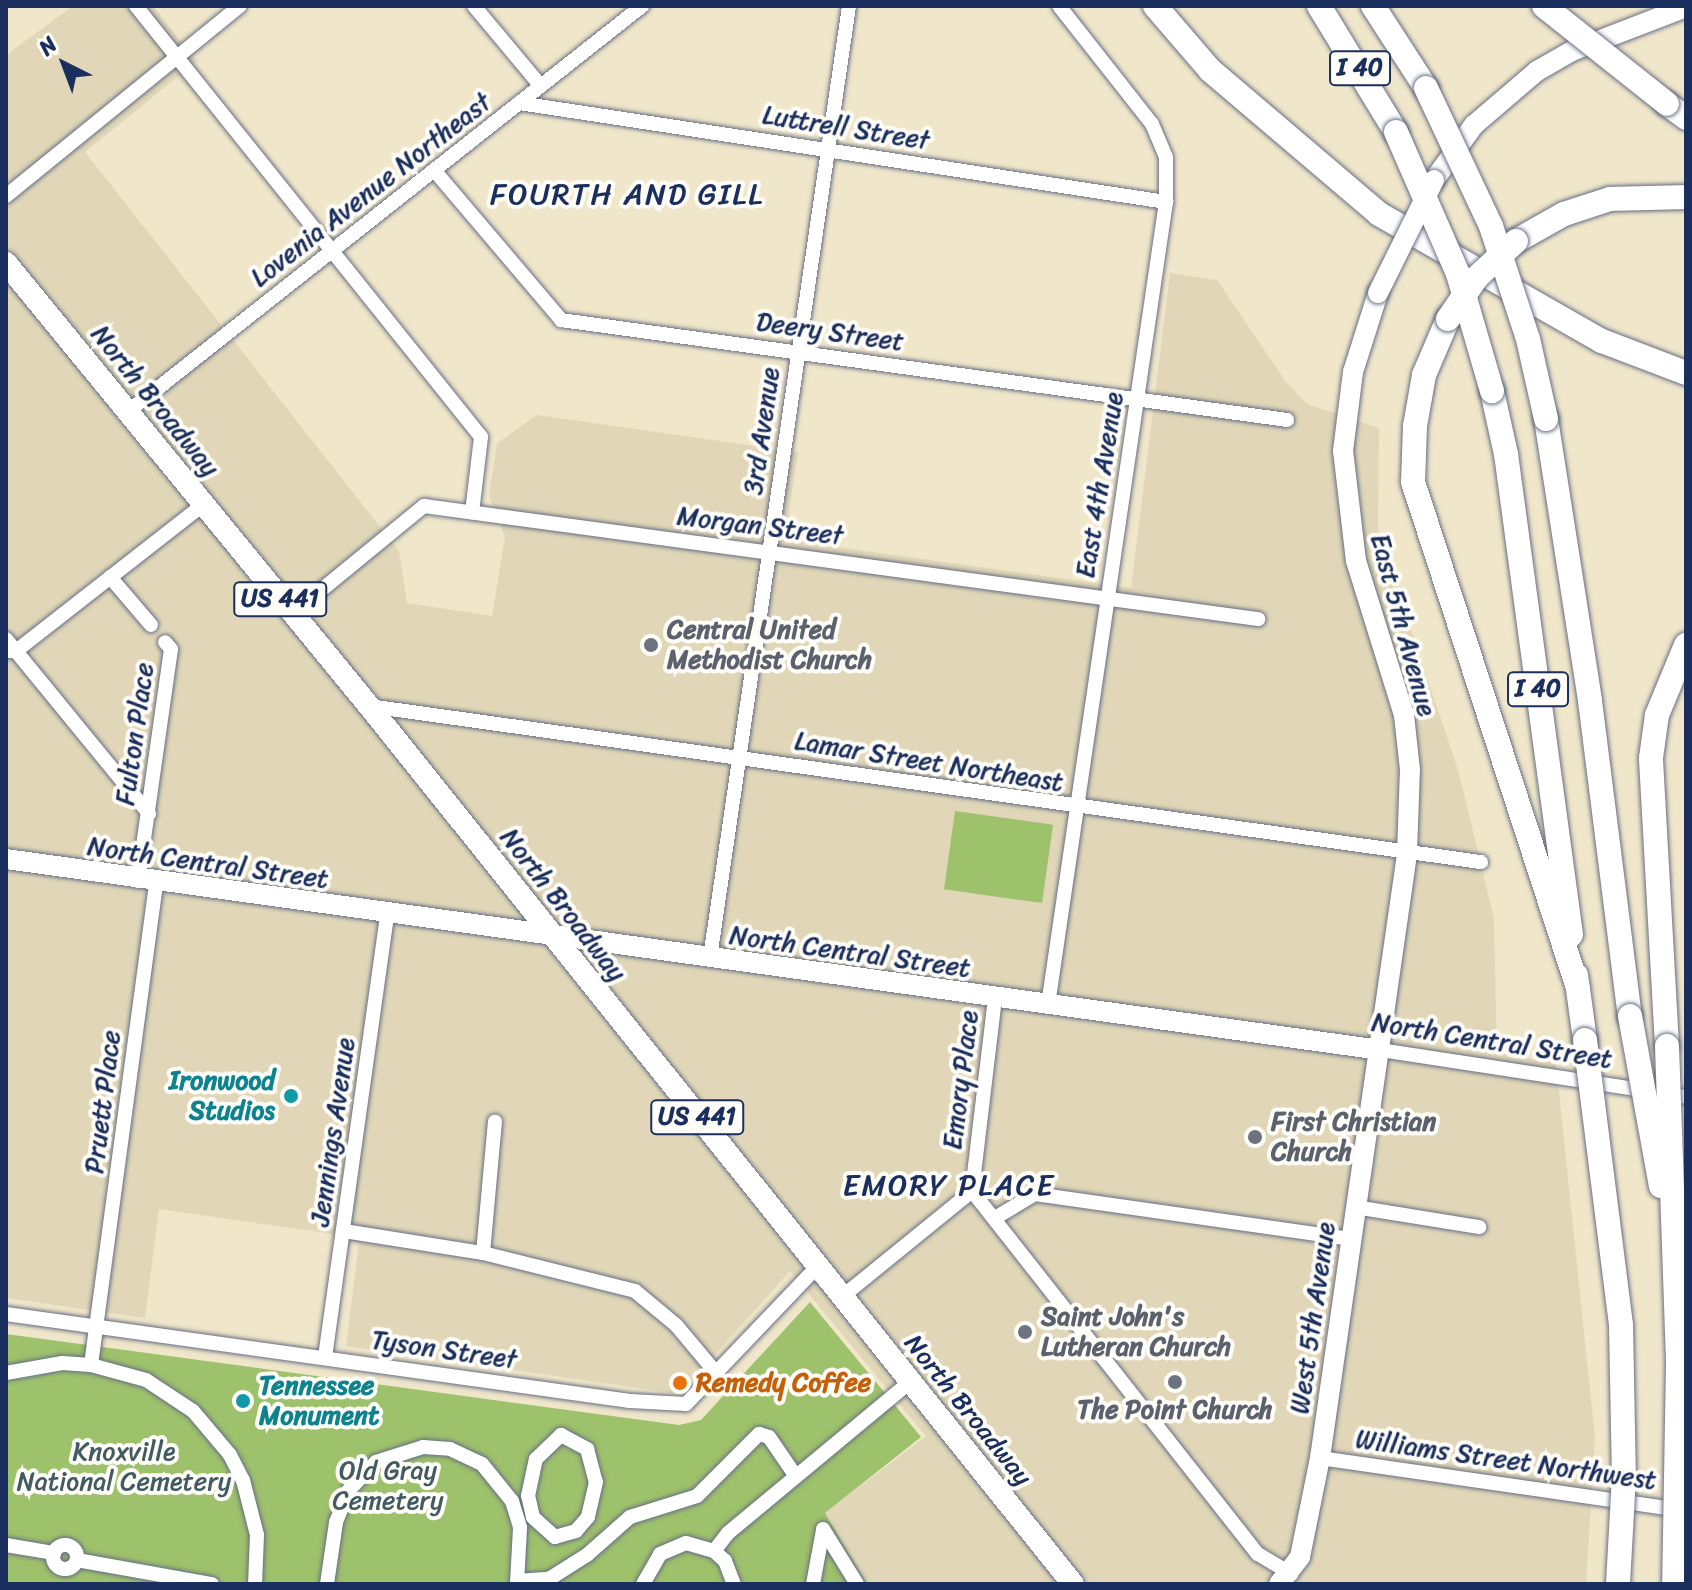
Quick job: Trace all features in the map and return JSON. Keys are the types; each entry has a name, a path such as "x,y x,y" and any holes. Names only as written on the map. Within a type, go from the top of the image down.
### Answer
{"highway":[{"path":"1155,6 1210,70 1379,214 1602,341 1686,373"},
{"name":"I 40","path":"1319,6 1396,132 1458,274 1492,391 1506,454 1621,1325 1624,1476 1618,1584"},
{"name":"I 40","path":"1373,6 1426,88 1491,226 1528,339 1546,419 1590,701 1630,1016 1670,1236 1678,1363 1674,1584"},
{"path":"1544,6 1676,111"},
{"path":"1578,988 1413,482 1415,426 1424,375 1448,319 1477,277 1516,241 1564,214 1610,199 1686,197"},
{"path":"1670,1236 1667,1046 1651,758 1657,715 1686,645"}],"main road":[{"name":"East 5th Avenue","path":"1380,1050 1407,854 1410,770 1404,715 1356,561 1343,451 1353,372 1378,293 1434,180 1474,125 1537,71 1596,41 1686,7"},
{"name":"North Broadway","path":"6,263 369,706 550,938 843,1296 1073,1584"},
{"name":"North Central Street","path":"6,859 147,882 1380,1050"},
{"name":"West 5th Avenue","path":"1291,1581 1304,1540 1320,1458 1380,1050"}],"street":[{"path":"136,6 481,437 472,512"},
{"path":"6,196 240,6"},
{"path":"474,6 541,86"},
{"name":"Lovenia Avenue Northeast","path":"129,411 642,6"},
{"name":"3rd Avenue","path":"710,958 849,6"},
{"name":"East 4th Avenue","path":"1048,1005 1166,202 1166,157 1152,124 1059,6"},
{"name":"Luttrell Street","path":"519,103 1166,202"},
{"name":"Deery Street","path":"434,170 561,320 1287,420"},
{"path":"149,814 9,647 110,577 203,505"},
{"name":"Morgan Street","path":"292,614 424,506 1108,596 1258,619"},
{"name":"Fulton Place","path":"110,577 151,625"},
{"name":"Fulton Place","path":"147,882 149,814 171,649 165,642"},
{"name":"Lamar Street Northeast","path":"369,706 739,757 1075,808 1481,862"},
{"name":"Pruett Place","path":"91,1365 147,882"},
{"name":"Jennings Avenue","path":"325,1357 387,914"},
{"name":"Emory Place","path":"972,1191 995,999"},
{"name":"North Central Street","path":"1380,1050 1686,1097"},
{"path":"483,1253 495,1122"},
{"path":"843,1296 972,1191 1258,1554 1291,1581"},
{"path":"995,1218 1035,1194 1352,1239"},
{"path":"1355,1207 1479,1227"},
{"path":"344,1231 483,1253 635,1291 676,1325 717,1374"},
{"name":"Tyson Street","path":"6,1314 671,1405 686,1404 818,1266"},
{"path":"6,1373 47,1365 91,1365 146,1380 193,1411 213,1432 236,1467 252,1507 255,1584"},
{"path":"714,1551 795,1475 910,1382"},
{"path":"327,1584 341,1503 366,1470 389,1456 423,1447 463,1454 490,1472 522,1510 555,1537 576,1531 588,1517 596,1472 580,1441 561,1435 541,1450 532,1468 522,1510 517,1582 549,1579 587,1555 630,1517 703,1493 759,1434 769,1437 795,1475"},
{"name":"Williams Street Northwest","path":"1320,1458 1686,1511"},
{"path":"813,1584 823,1529 857,1584"},
{"path":"643,1584 650,1564 672,1546 686,1543 714,1551 725,1561 734,1584"},
{"path":"6,1545 54,1553 69,1545 77,1560 212,1584"}],"shaded area":[{"path":"73,6 153,6 197,61 85,152 399,551 407,603 492,616 505,537 489,496 497,443 537,415 798,452 785,540 1131,588 1170,273 1217,280 1286,382 1307,404 1379,428 1378,531 1459,773 1494,919 1497,1053 1556,1063 1595,1438 1586,1584 867,1584 825,1513 926,1436 790,1271 685,1388 672,1393 346,1346 359,1243 326,1233 159,1209 145,1318 6,1298 6,55"}],"green space":[{"path":"955,811 1053,825 1042,903 944,889"},
{"name":"Old Gray Cemetery","path":"810,1302 921,1437 825,1513 867,1584 6,1584 6,1334 679,1425 701,1420"}],"place":[{"name":"Central United Methodist Church","path":"651,645"},
{"name":"Ironwood Studios","path":"291,1096"},
{"name":"First Christian Church","path":"1255,1137"},
{"name":"Saint John's Lutheran Church","path":"1025,1332"},
{"name":"The Point Church","path":"1175,1382"},
{"name":"Remedy Coffee","path":"680,1383"},
{"name":"Tennessee Monument","path":"243,1401"}],"district":[{"name":"FOURTH AND GILL","path":"627,194"},
{"name":"EMORY PLACE","path":"949,1185"}],"park label":[{"name":"Knoxville National Cemetery","path":"124,1467"}]}
